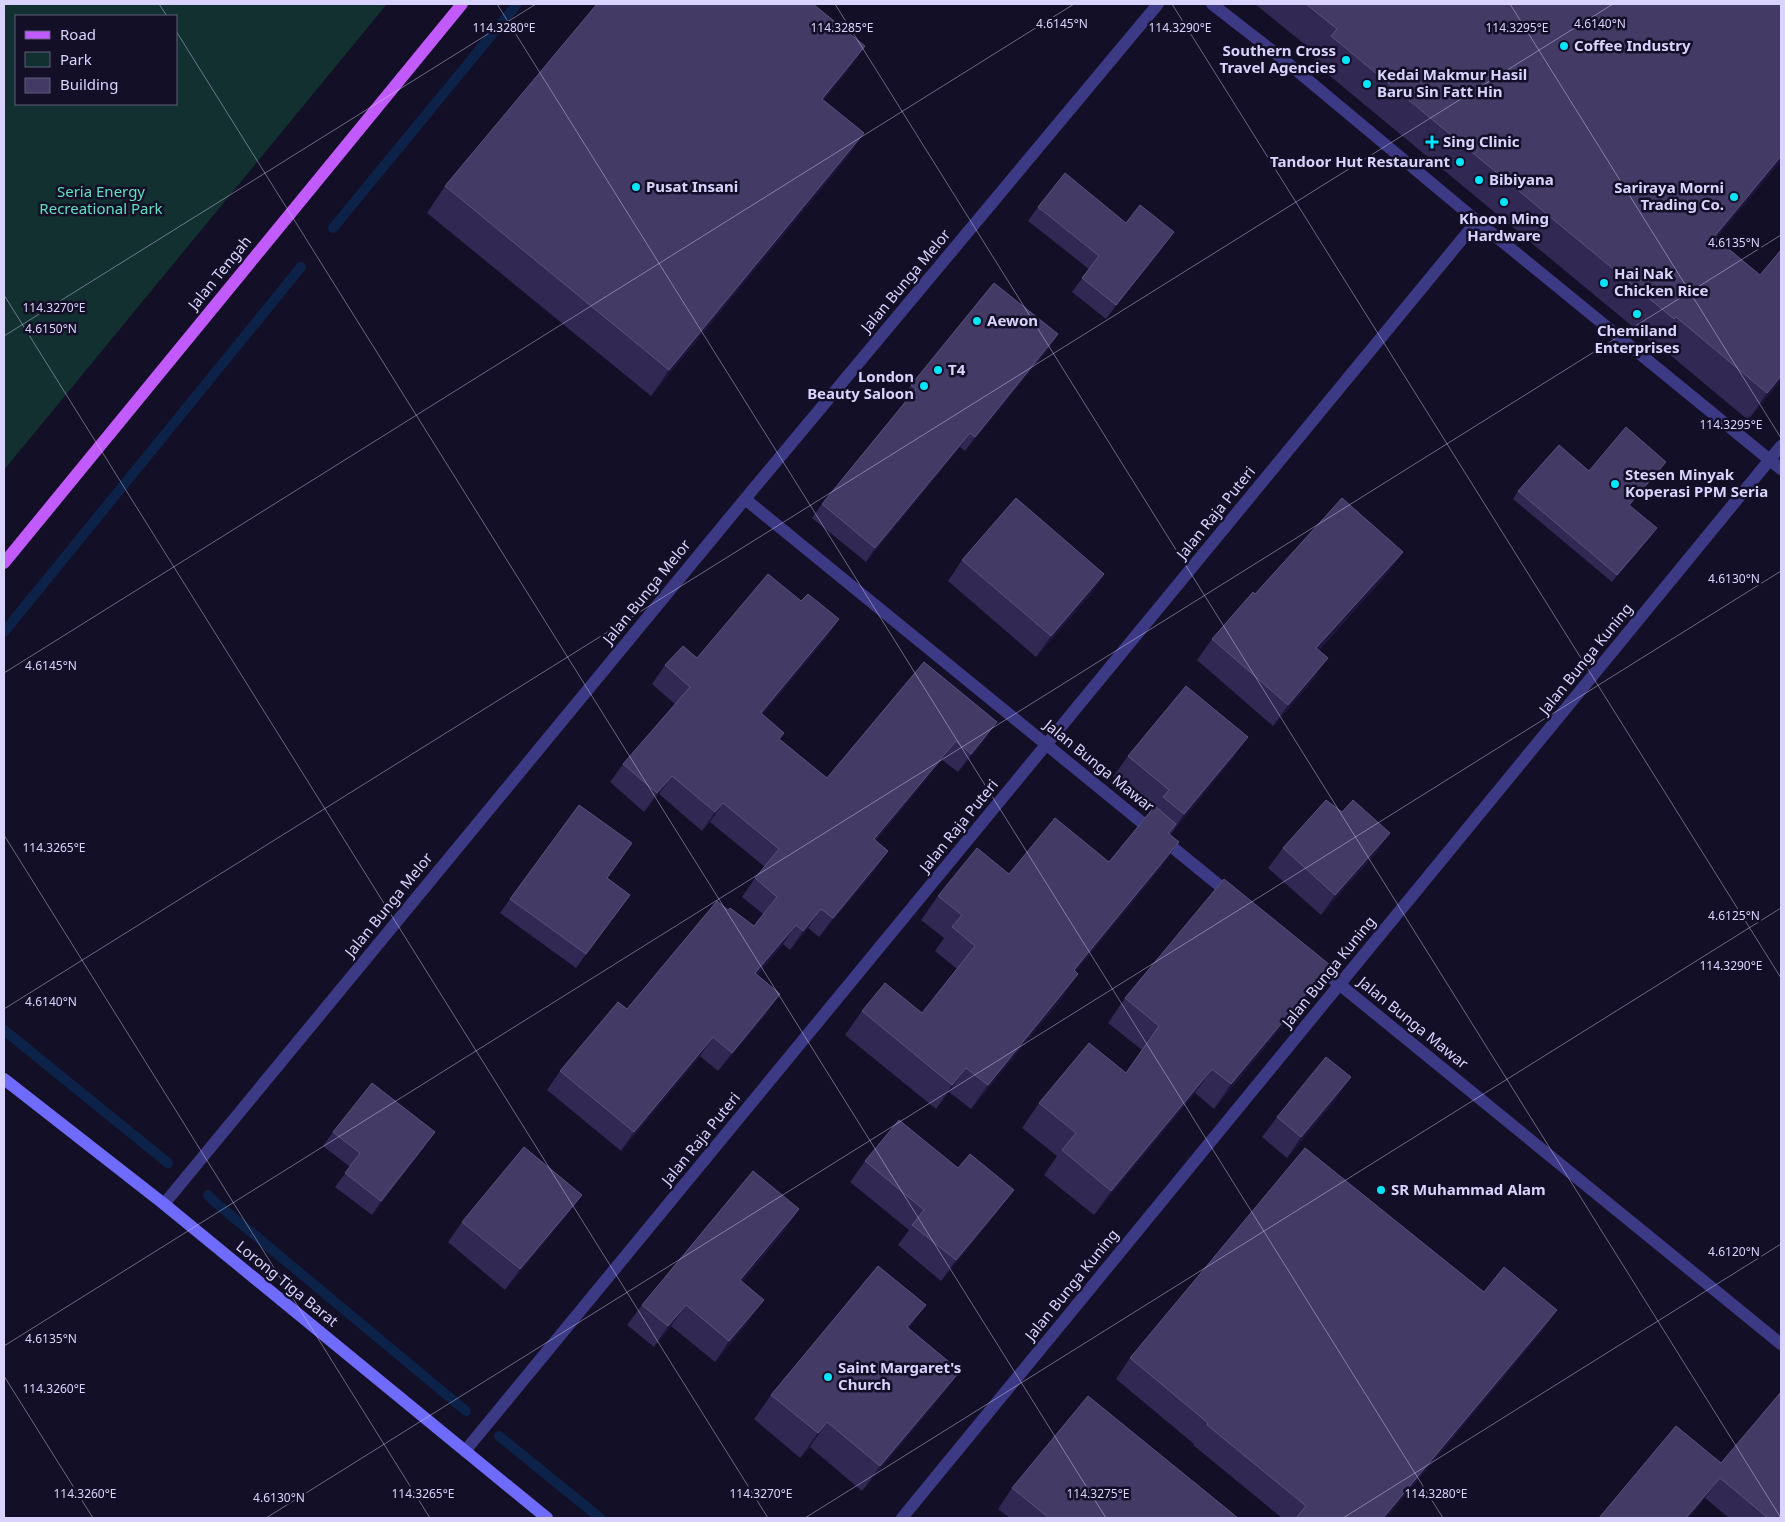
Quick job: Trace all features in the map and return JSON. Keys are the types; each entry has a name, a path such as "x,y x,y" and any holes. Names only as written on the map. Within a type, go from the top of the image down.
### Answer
{"main road":[{"name":"Jalan Tengah","path":"4,563 462,4"},
{"name":"Lorong Tiga Barat","path":"4,1079 164,1204 546,1518"}],"street":[{"name":"Jalan Bunga Melor","path":"164,1204 745,499 1158,4"},
{"path":"1212,4 1284,60 1476,221 1781,469"},
{"name":"Jalan Raja Puteri","path":"465,1451 1476,221"},
{"name":"Jalan Bunga Kuning","path":"902,1518 1781,446"},
{"name":"Jalan Bunga Mawar","path":"745,499 1240,902"},
{"name":"Jalan Bunga Mawar","path":"1301,953 1781,1344"}],"green space":[{"name":"Seria Energy Recreational Park","path":"4,4 387,4 4,470"}],"building":[{"name":"Pusat Insani","path":"597,4 813,4 865,46 822,99 864,133 669,370 445,186"},
{"path":"1306,4 1781,4 1781,156 1714,237 1760,275 1781,250 1781,376 1767,393 1676,317 1674,319 1331,36 1337,29"},
{"path":"1065,173 1126,223 1140,205 1174,232 1116,305 1082,278 1099,256 1038,207"},
{"path":"994,283 1058,334 975,437 970,433 875,548 822,504 916,389 911,385"},
{"path":"1626,427 1666,462 1629,505 1657,528 1617,575 1518,491 1559,445 1589,471"},
{"path":"1016,498 1104,574 1051,636 962,560"},
{"path":"1342,498 1403,552 1316,648 1328,658 1288,705 1212,639 1253,592 1255,594"},
{"path":"768,574 801,601 808,594 839,619 761,713 784,733 779,739 827,778 924,662 997,722 971,754 956,741 874,839 888,851 833,918 821,909 803,931 796,925 755,973 780,994 732,1053 713,1037 634,1132 560,1071 618,1002 627,1009 717,901 754,926 777,897 755,878 779,849 723,803 715,812 672,776 657,793 623,764 690,687 665,665 683,646 697,658"},
{"path":"1186,686 1248,737 1184,814 1163,797 1169,790 1128,756"},
{"path":"1326,800 1342,812 1353,800 1390,833 1335,895 1283,848"},
{"path":"579,805 632,843 607,878 630,895 586,954 510,899"},
{"path":"1155,806 1176,824 1168,833 1179,842 1074,970 1078,974 988,1085 966,1068 952,1085 862,1011 885,983 922,1013 975,946 952,927 962,915 938,896 977,848 1009,874 1055,818 1109,862"},
{"path":"1224,879 1330,965 1231,1084 1212,1069 1111,1191 1062,1150 1076,1133 1039,1103 1089,1043 1126,1073 1159,1026 1125,998"},
{"path":"1326,1057 1351,1077 1301,1137 1277,1117"},
{"path":"372,1083 435,1132 381,1201 345,1173 360,1153 333,1132"},
{"path":"899,1120 958,1168 970,1154 1014,1190 956,1260 912,1225 924,1210 865,1161"},
{"path":"524,1147 582,1195 520,1269 462,1222"},
{"path":"1305,1148 1484,1292 1504,1267 1557,1310 1383,1518 1296,1518 1306,1506 1207,1425 1208,1423 1130,1358"},
{"path":"753,1171 799,1209 740,1280 764,1300 729,1341 686,1305 668,1326 642,1305"},
{"path":"878,1266 926,1305 907,1327 960,1371 880,1466 827,1422 818,1433 771,1395"},
{"path":"1781,1392 1781,1518 1768,1518 1720,1478 1686,1518 1599,1518 1676,1426 1721,1463"},
{"path":"1088,1396 1238,1518 1049,1518 1012,1488"}],"waterway":[{"path":"333,228 517,4"},
{"path":"4,632 301,267"},
{"path":"4,1030 168,1163"},
{"path":"208,1195 466,1411"},
{"path":"499,1436 600,1518"}],"place":[{"name":"Coffee Industry","path":"1564,46"},
{"name":"Southern Cross Travel Agencies","path":"1346,60"},
{"name":"Kedai Makmur Hasil Baru Sin Fatt Hin","path":"1367,84"},
{"name":"Sing Clinic","path":"1432,142"},
{"name":"Tandoor Hut Restaurant","path":"1460,162"},
{"name":"Bibiyana","path":"1479,180"},
{"name":"Pusat Insani","path":"636,187"},
{"name":"Sariraya Morni Trading Co.","path":"1734,197"},
{"name":"Khoon Ming Hardware","path":"1504,202"},
{"name":"Hai Nak Chicken Rice","path":"1604,283"},
{"name":"Chemiland Enterprises","path":"1637,314"},
{"name":"Aewon","path":"977,321"},
{"name":"T4","path":"938,370"},
{"name":"London Beauty Saloon","path":"924,386"},
{"name":"Stesen Minyak Koperasi PPM Seria","path":"1615,484"},
{"name":"SR Muhammad Alam","path":"1381,1190"},
{"name":"Saint Margaret's Church","path":"828,1377"}]}
